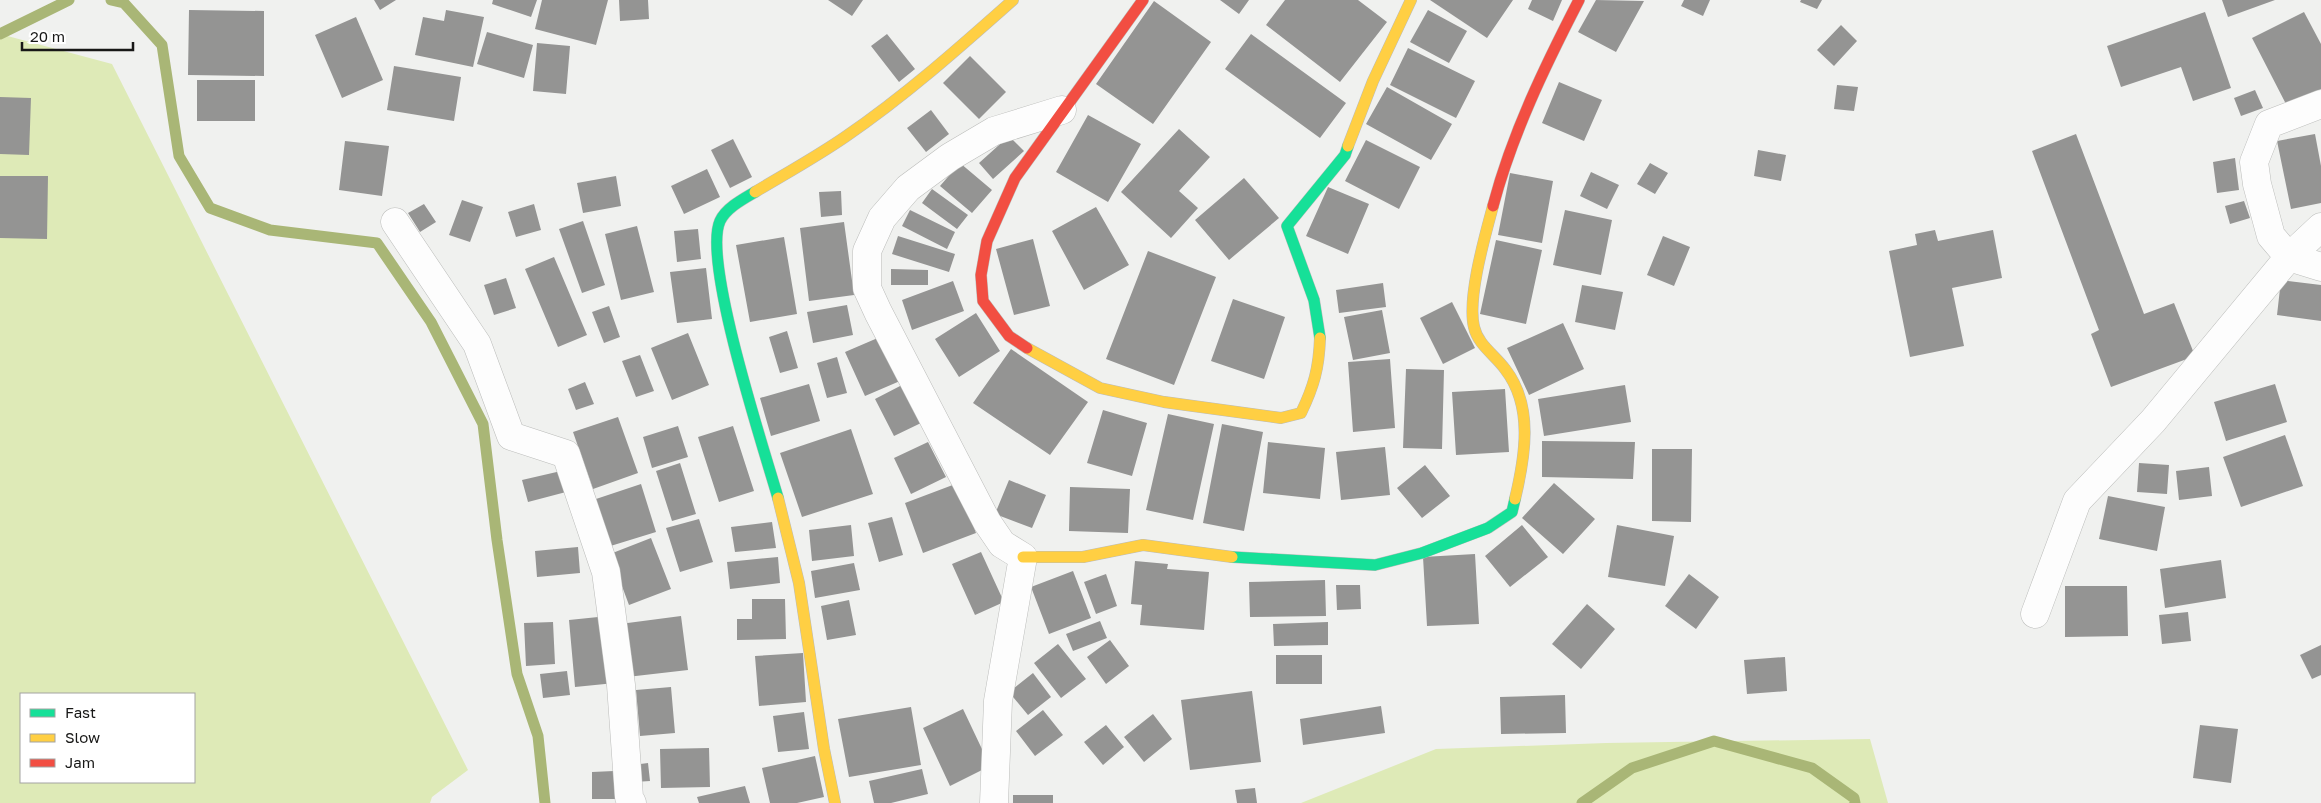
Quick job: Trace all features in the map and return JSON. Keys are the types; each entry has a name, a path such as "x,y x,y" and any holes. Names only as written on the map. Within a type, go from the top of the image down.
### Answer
{"street":[{"path":"835,803 825,761 799,582 740,367 719,269 717,236 720,222 725,214 766,186 810,161 864,123 916,83 1013,0"},
{"path":"1143,0 1062,110 1015,178 986,241 981,275 982,301 1009,336 1031,352 1100,388 1164,402 1281,418 1301,413 1316,379 1321,348 1316,300 1287,226 1345,155 1373,81 1410,0"},
{"path":"1062,110 994,131 950,157 908,188 888,210 882,218 867,251 867,288 878,312 987,522 1002,544 1023,557 1083,557 1143,545 1218,556 1375,565 1422,553 1488,528 1512,512 1522,473 1526,433 1522,409 1510,376 1488,351 1474,328 1473,295 1481,253 1502,171 1549,58 1579,0"},
{"path":"2321,104 2269,124 2254,162 2257,184 2271,236 2289,257 2321,267"},
{"path":"395,222 477,344 511,436 566,454 606,572 621,685 632,803"},
{"path":"2036,614 2077,501 2153,421 2289,257 2321,227"},
{"path":"994,803 998,701 1023,557"}],"green space":[{"path":"0,34 112,64 468,770 432,797 430,803 0,803"},
{"path":"1870,739 1888,803 1301,803 1436,749 1606,743"}],"building":[{"path":"374,0 396,0 380,10"},
{"path":"493,0 537,0 531,17 492,4"},
{"path":"542,0 608,0 596,45 535,29"},
{"path":"619,0 648,0 649,19 620,21"},
{"path":"828,0 863,0 852,16"},
{"path":"1220,0 1249,0 1239,14"},
{"path":"1285,0 1358,0 1387,22 1340,82 1266,25"},
{"path":"1430,0 1513,0 1487,38"},
{"path":"1532,0 1562,0 1553,21 1528,9"},
{"path":"1596,0 1644,1 1616,52 1578,32"},
{"path":"1684,0 1710,0 1703,16 1681,6"},
{"path":"1801,0 1822,0 1817,9 1800,2"},
{"path":"2222,0 2275,0 2228,17"},
{"path":"1154,1 1211,42 1153,124 1096,84"},
{"path":"189,10 264,11 264,76 188,75"},
{"path":"446,10 484,17 473,67 415,55 423,17 444,21"},
{"path":"1428,10 1467,31 1449,63 1410,42"},
{"path":"2205,12 2231,88 2193,101 2181,67 2121,87 2107,46"},
{"path":"2304,12 2321,44 2321,89 2287,106 2252,38"},
{"path":"356,17 383,80 342,98 315,35"},
{"path":"1841,25 1857,41 1834,66 1817,50"},
{"path":"487,32 533,45 524,78 477,64"},
{"path":"887,34 915,69 899,82 871,46"},
{"path":"1251,34 1346,103 1320,138 1225,69"},
{"path":"537,43 570,46 566,94 533,91"},
{"path":"1408,48 1475,81 1456,118 1390,85"},
{"path":"970,56 1006,92 979,119 943,83"},
{"path":"394,66 461,77 454,121 387,110"},
{"path":"197,80 255,80 255,121 197,121"},
{"path":"1559,82 1602,100 1584,141 1542,123"},
{"path":"1837,85 1858,87 1854,111 1834,109"},
{"path":"1387,87 1452,124 1431,160 1366,124"},
{"path":"2255,90 2263,108 2241,116 2234,98"},
{"path":"0,97 31,98 29,155 0,154"},
{"path":"931,110 949,134 926,152 907,128"},
{"path":"1088,115 1141,144 1108,202 1056,172"},
{"path":"1179,129 1210,157 1179,191 1198,208 1171,238 1121,192"},
{"path":"2076,134 2144,314 2174,303 2195,356 2111,387 2091,334 2099,330 2032,151"},
{"path":"2315,134 2321,166 2321,203 2291,209 2277,141"},
{"path":"1009,136 1024,151 993,179 979,163"},
{"path":"733,139 752,177 730,188 711,150"},
{"path":"1366,140 1420,167 1399,209 1345,181"},
{"path":"345,141 389,146 382,196 339,190"},
{"path":"1758,150 1786,155 1781,181 1754,176"},
{"path":"2235,158 2239,190 2217,193 2213,162"},
{"path":"960,163 992,190 972,213 940,186"},
{"path":"1650,163 1668,173 1655,194 1637,184"},
{"path":"707,169 720,197 684,214 671,186"},
{"path":"1591,172 1619,185 1607,209 1580,196"},
{"path":"1510,173 1553,181 1542,243 1498,235"},
{"path":"0,176 48,176 47,239 0,238"},
{"path":"616,176 621,206 583,213 577,183"},
{"path":"1244,178 1279,218 1229,260 1195,220"},
{"path":"1328,187 1369,204 1348,254 1306,236"},
{"path":"932,189 968,215 957,229 922,203"},
{"path":"841,191 842,215 821,217 819,192"},
{"path":"462,200 483,207 470,242 449,235"},
{"path":"2244,201 2250,218 2230,224 2225,206"},
{"path":"424,204 436,222 420,232 408,213"},
{"path":"534,204 541,230 516,237 508,212"},
{"path":"1096,207 1129,265 1084,290 1052,231"},
{"path":"910,210 955,232 947,249 902,226"},
{"path":"1565,210 1612,220 1601,275 1553,265"},
{"path":"583,221 605,285 582,293 559,229"},
{"path":"844,222 854,295 809,301 800,228"},
{"path":"637,226 654,292 621,300 605,234"},
{"path":"698,229 701,259 677,262 674,231"},
{"path":"1935,230 1938,241 1993,230 2002,278 1952,288 1964,346 1910,357 1889,251 1917,245 1915,234"},
{"path":"898,236 955,254 949,272 892,254"},
{"path":"1663,236 1690,247 1674,286 1647,275"},
{"path":"784,237 797,314 750,322 736,245"},
{"path":"1033,239 1050,306 1014,315 996,249"},
{"path":"1496,240 1542,250 1526,324 1480,314"},
{"path":"1148,251 1216,277 1174,385 1106,359"},
{"path":"554,257 587,335 558,347 525,269"},
{"path":"706,268 712,319 677,323 670,272"},
{"path":"891,269 928,270 928,285 891,285"},
{"path":"506,278 516,308 494,315 484,285"},
{"path":"2281,280 2321,285 2321,321 2277,315"},
{"path":"953,281 964,311 912,330 902,300"},
{"path":"1383,283 1386,307 1339,313 1336,290"},
{"path":"1582,285 1623,292 1615,330 1575,322"},
{"path":"1233,299 1285,317 1264,379 1211,361"},
{"path":"1452,302 1475,348 1443,364 1420,318"},
{"path":"847,305 853,335 813,343 807,312"},
{"path":"609,306 620,337 604,343 592,312"},
{"path":"1382,310 1390,353 1353,360 1344,317"},
{"path":"976,313 1000,351 959,377 935,339"},
{"path":"1563,323 1584,369 1529,395 1507,348"},
{"path":"787,331 798,368 780,373 769,337"},
{"path":"688,333 709,385 672,400 651,348"},
{"path":"880,337 900,381 865,396 845,352"},
{"path":"1011,349 1088,402 1050,455 973,403"},
{"path":"640,355 654,391 636,397 622,361"},
{"path":"837,357 847,393 827,398 817,363"},
{"path":"1390,359 1395,428 1353,432 1348,362"},
{"path":"1406,369 1444,370 1442,449 1403,448"},
{"path":"585,382 594,404 576,410 568,389"},
{"path":"809,384 820,421 771,436 760,398"},
{"path":"2275,384 2287,422 2226,441 2214,402"},
{"path":"902,385 921,423 894,436 875,399"},
{"path":"1625,385 1631,422 1544,436 1538,399"},
{"path":"1505,389 1509,452 1456,455 1452,392"},
{"path":"1103,410 1147,423 1132,476 1087,463"},
{"path":"1168,414 1214,424 1193,520 1146,510"},
{"path":"618,417 638,473 593,489 573,432"},
{"path":"1222,424 1263,432 1244,531 1203,523"},
{"path":"678,426 688,457 652,468 643,437"},
{"path":"733,426 754,491 719,502 698,437"},
{"path":"851,429 873,494 802,517 780,453"},
{"path":"2285,435 2303,486 2241,507 2223,457"},
{"path":"1542,441 1635,442 1633,479 1542,477"},
{"path":"928,442 946,477 911,494 894,458"},
{"path":"1268,442 1325,448 1320,499 1263,493"},
{"path":"1385,447 1390,495 1341,500 1336,452"},
{"path":"1652,449 1692,449 1691,522 1652,521"},
{"path":"680,463 696,514 672,521 656,471"},
{"path":"2139,463 2169,465 2167,494 2137,492"},
{"path":"1425,465 1450,496 1422,518 1397,488"},
{"path":"2209,467 2212,496 2179,500 2176,471"},
{"path":"561,471 566,492 528,502 522,480"},
{"path":"1009,480 1046,495 1032,528 995,514"},
{"path":"958,483 976,533 923,553 905,503"},
{"path":"1554,483 1595,519 1563,554 1522,518"},
{"path":"641,484 656,532 604,548 590,501"},
{"path":"1070,487 1130,489 1128,533 1069,531"},
{"path":"2108,496 2165,507 2157,551 2099,539"},
{"path":"892,517 903,555 879,562 868,523"},
{"path":"699,519 713,562 680,572 666,528"},
{"path":"772,522 776,548 735,552 731,527"},
{"path":"851,525 854,556 812,561 809,530"},
{"path":"1522,525 1548,557 1510,587 1485,556"},
{"path":"1617,525 1674,536 1665,586 1608,577"},
{"path":"651,538 671,589 629,605 610,554"},
{"path":"578,547 580,573 537,577 535,551"},
{"path":"981,552 1004,602 975,615 952,564"},
{"path":"1475,554 1479,624 1427,626 1423,557"},
{"path":"778,557 780,583 730,589 727,562"},
{"path":"2221,560 2226,598 2165,608 2160,569"},
{"path":"1135,561 1168,564 1167,569 1209,572 1204,630 1140,625 1142,605 1131,604"},
{"path":"854,563 860,590 815,598 811,571"},
{"path":"1073,571 1091,618 1049,634 1031,587"},
{"path":"1106,574 1117,606 1096,614 1084,582"},
{"path":"1689,574 1719,597 1696,629 1665,606"},
{"path":"1325,580 1326,616 1250,617 1249,582"},
{"path":"1336,585 1360,585 1361,609 1337,610"},
{"path":"2065,586 2127,586 2128,636 2065,637"},
{"path":"752,599 785,599 786,639 737,640 737,619 752,619"},
{"path":"849,600 856,635 827,640 821,606"},
{"path":"1587,604 1615,629 1581,669 1552,644"},
{"path":"2188,612 2191,641 2162,644 2159,615"},
{"path":"608,616 615,683 575,687 569,620"},
{"path":"681,616 688,670 627,677 620,624"},
{"path":"1100,621 1107,638 1073,651 1066,634"},
{"path":"553,622 555,664 526,666 524,623"},
{"path":"1328,622 1328,645 1274,646 1273,624"},
{"path":"1110,640 1129,666 1106,684 1087,657"},
{"path":"1058,644 1086,679 1061,698 1034,663"},
{"path":"2321,645 2321,675 2312,679 2300,655"},
{"path":"803,653 806,702 759,706 755,656"},
{"path":"1276,655 1322,655 1322,684 1276,684"},
{"path":"1785,657 1787,691 1747,694 1744,660"},
{"path":"567,671 570,695 543,698 540,674"},
{"path":"1033,673 1051,697 1028,715 1009,692"},
{"path":"671,687 675,733 640,736 636,690"},
{"path":"1252,691 1261,762 1190,770 1181,700"},
{"path":"1565,695 1566,733 1501,734 1500,697"},
{"path":"1381,706 1385,733 1303,745 1300,719"},
{"path":"911,707 921,765 849,777 838,719"},
{"path":"963,709 990,766 950,786 923,728"},
{"path":"1043,710 1063,735 1035,756 1016,731"},
{"path":"804,712 809,749 778,752 773,716"},
{"path":"1153,714 1172,739 1144,762 1124,737"},
{"path":"1106,725 1124,747 1103,765 1084,742"},
{"path":"2200,725 2238,729 2231,783 2193,778"},
{"path":"709,748 710,787 661,788 660,749"},
{"path":"815,756 824,797 797,803 770,803 762,768"},
{"path":"648,763 650,781 635,782 633,765"},
{"path":"922,769 928,794 891,803 874,803 869,781"},
{"path":"614,771 615,799 592,799 592,772"},
{"path":"745,786 750,803 699,803 697,797"},
{"path":"1255,788 1257,803 1237,803 1235,790"},
{"path":"1013,795 1053,795 1053,803 1013,803"}],"waterway":[{"path":"0,34 69,0"},
{"path":"111,0 124,3 162,45 179,156 210,208 270,230 377,243 431,322 483,424 497,540 517,674 538,736 545,803"},
{"path":"1582,803 1632,768 1714,741 1812,768 1854,798 1855,803"}],"traffic: fast":[{"path":"1320,338 1314,300 1287,226 1345,155 1348,146"},
{"path":"755,192 726,212 720,221 717,242 720,274 737,356 778,498"},
{"path":"1232,557 1375,565 1422,553 1488,528 1512,512 1515,499"}],"traffic: slow":[{"path":"755,192 823,152 889,105 1013,0"},
{"path":"1348,146 1373,81 1411,0"},
{"path":"1493,206 1478,267 1472,315 1479,339 1505,369 1514,383 1524,415 1524,449 1515,499"},
{"path":"1027,348 1100,388 1164,402 1281,418 1301,413 1315,377 1320,338"},
{"path":"778,498 799,583 824,749 835,803"},
{"path":"1023,557 1083,557 1143,545 1232,557"}],"traffic: jam":[{"path":"1027,348 1009,336 983,301 981,275 987,241 1015,178 1143,0"},
{"path":"1493,206 1510,153 1530,101 1579,0"}]}
